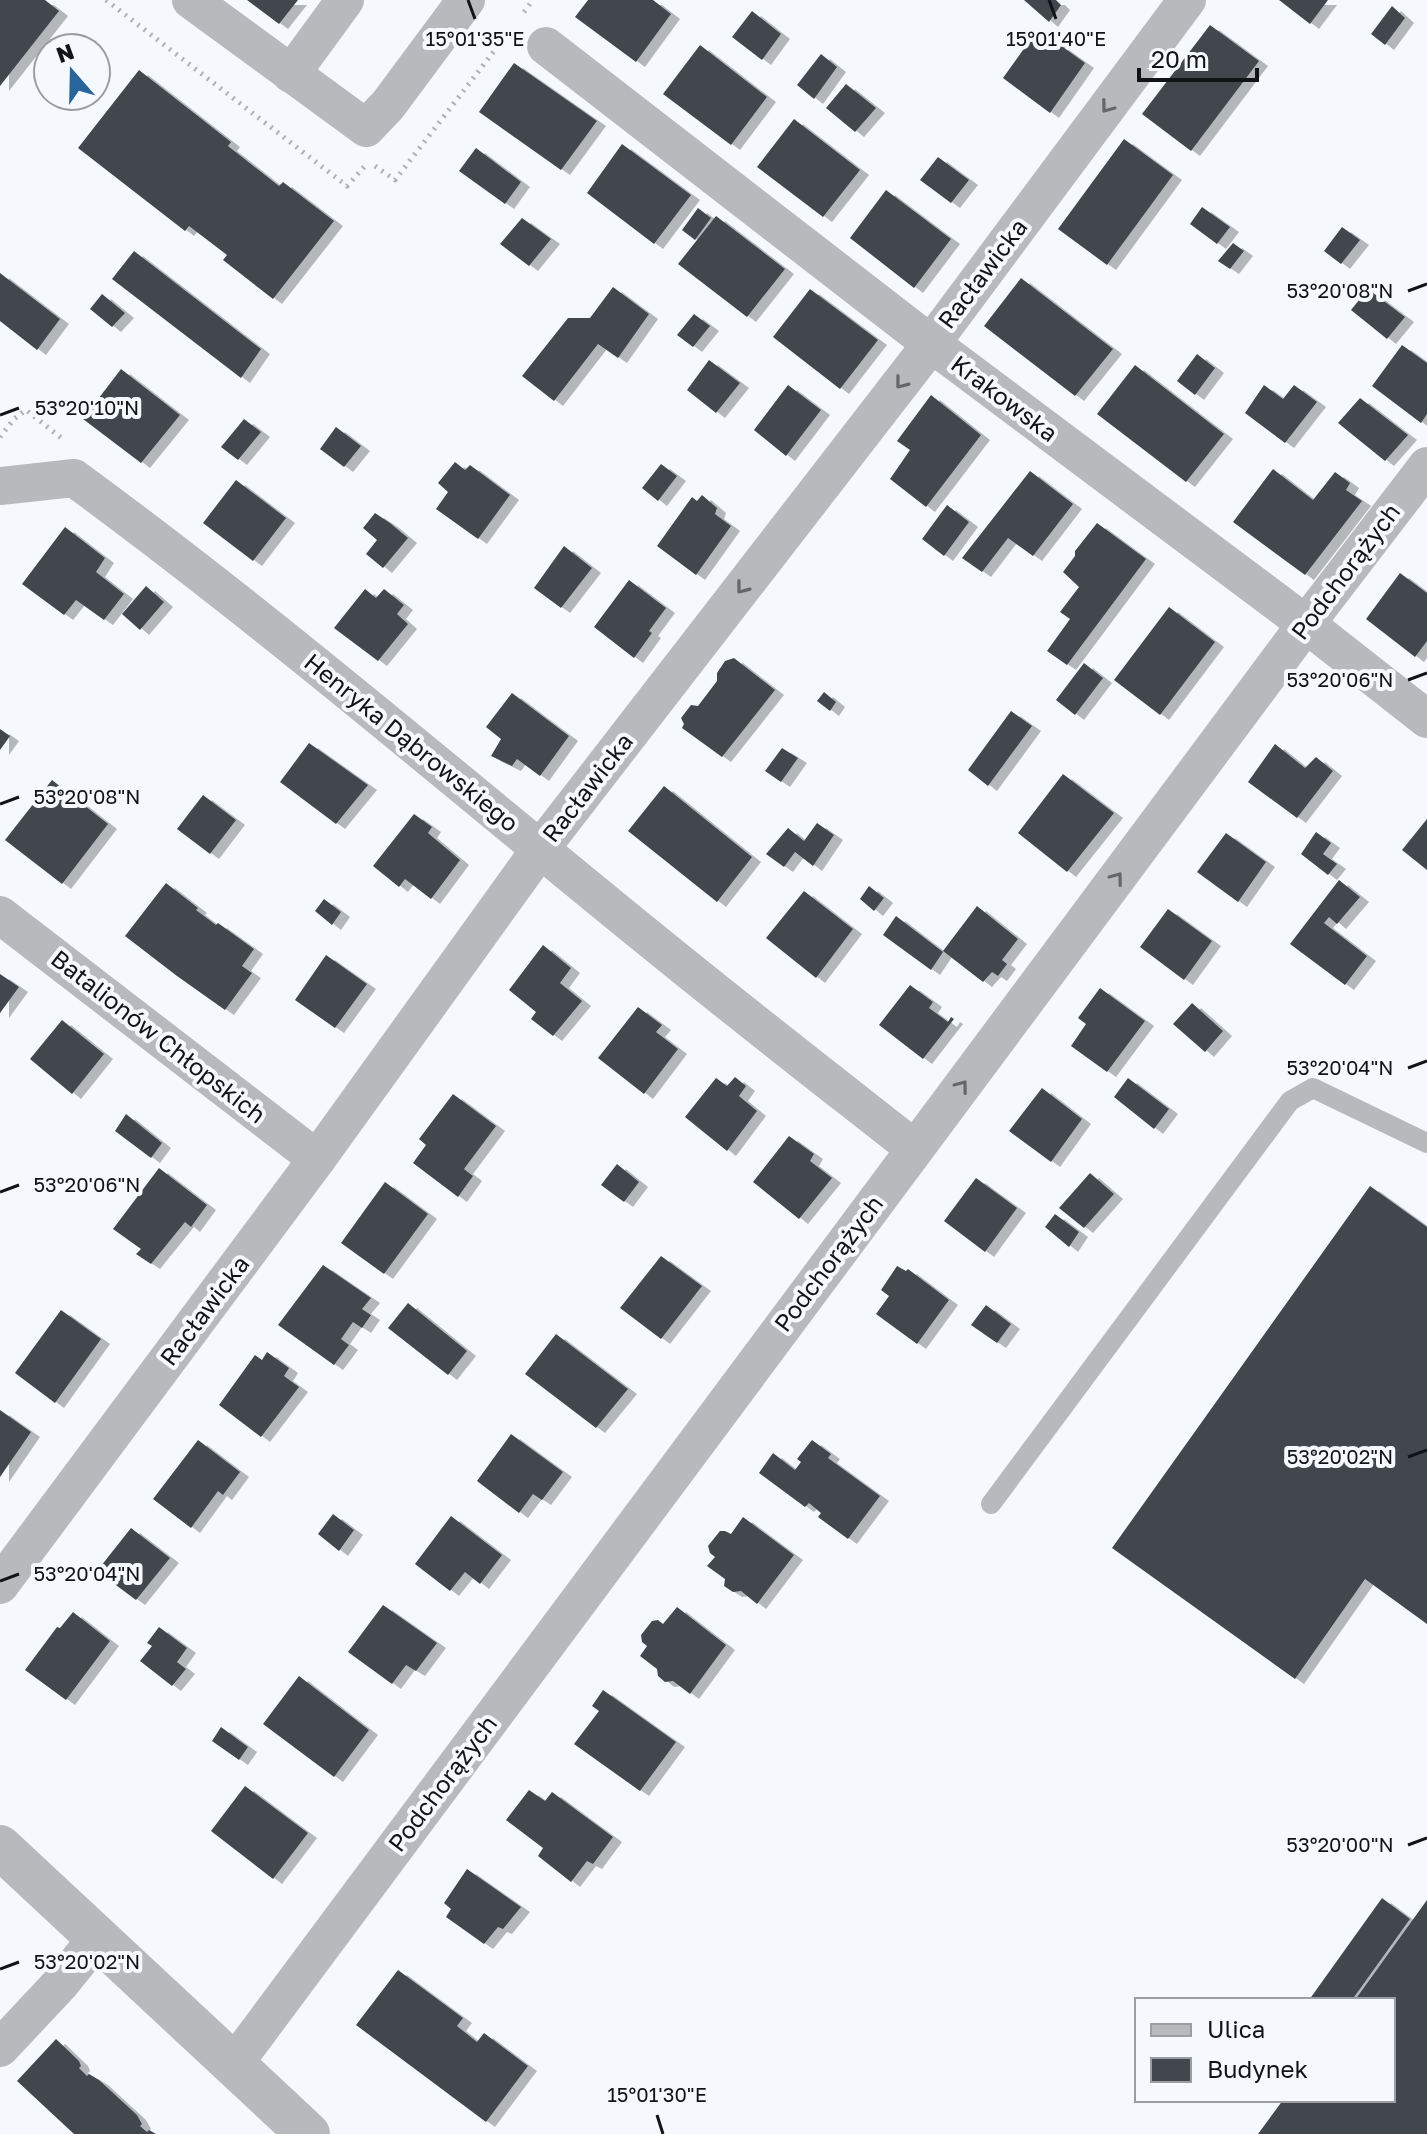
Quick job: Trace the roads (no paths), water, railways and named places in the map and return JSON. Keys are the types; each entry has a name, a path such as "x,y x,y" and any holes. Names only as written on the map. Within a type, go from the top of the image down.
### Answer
{"street":[{"path":"191,0 366,128 388,105 466,0"},
{"path":"291,74 345,0"},
{"name":"Racławicka","path":"0,1585 317,1159 541,848 931,344 1181,2"},
{"name":"Krakowska","path":"546,46 931,344 1306,624 1427,719"},
{"name":"Podchorążych","path":"234,2064 1306,624 1427,466"},
{"name":"Henryka Dąbrowskiego","path":"0,486 74,478 177,554 649,938 915,1149"},
{"name":"Batalionów Chłopskich","path":"0,915 317,1159"},
{"path":"0,1847 308,2134"},
{"path":"0,2048 60,1984 97,1938"}],"lane":[{"path":"991,1504 1290,1101 1313,1088 1427,1143"}]}
